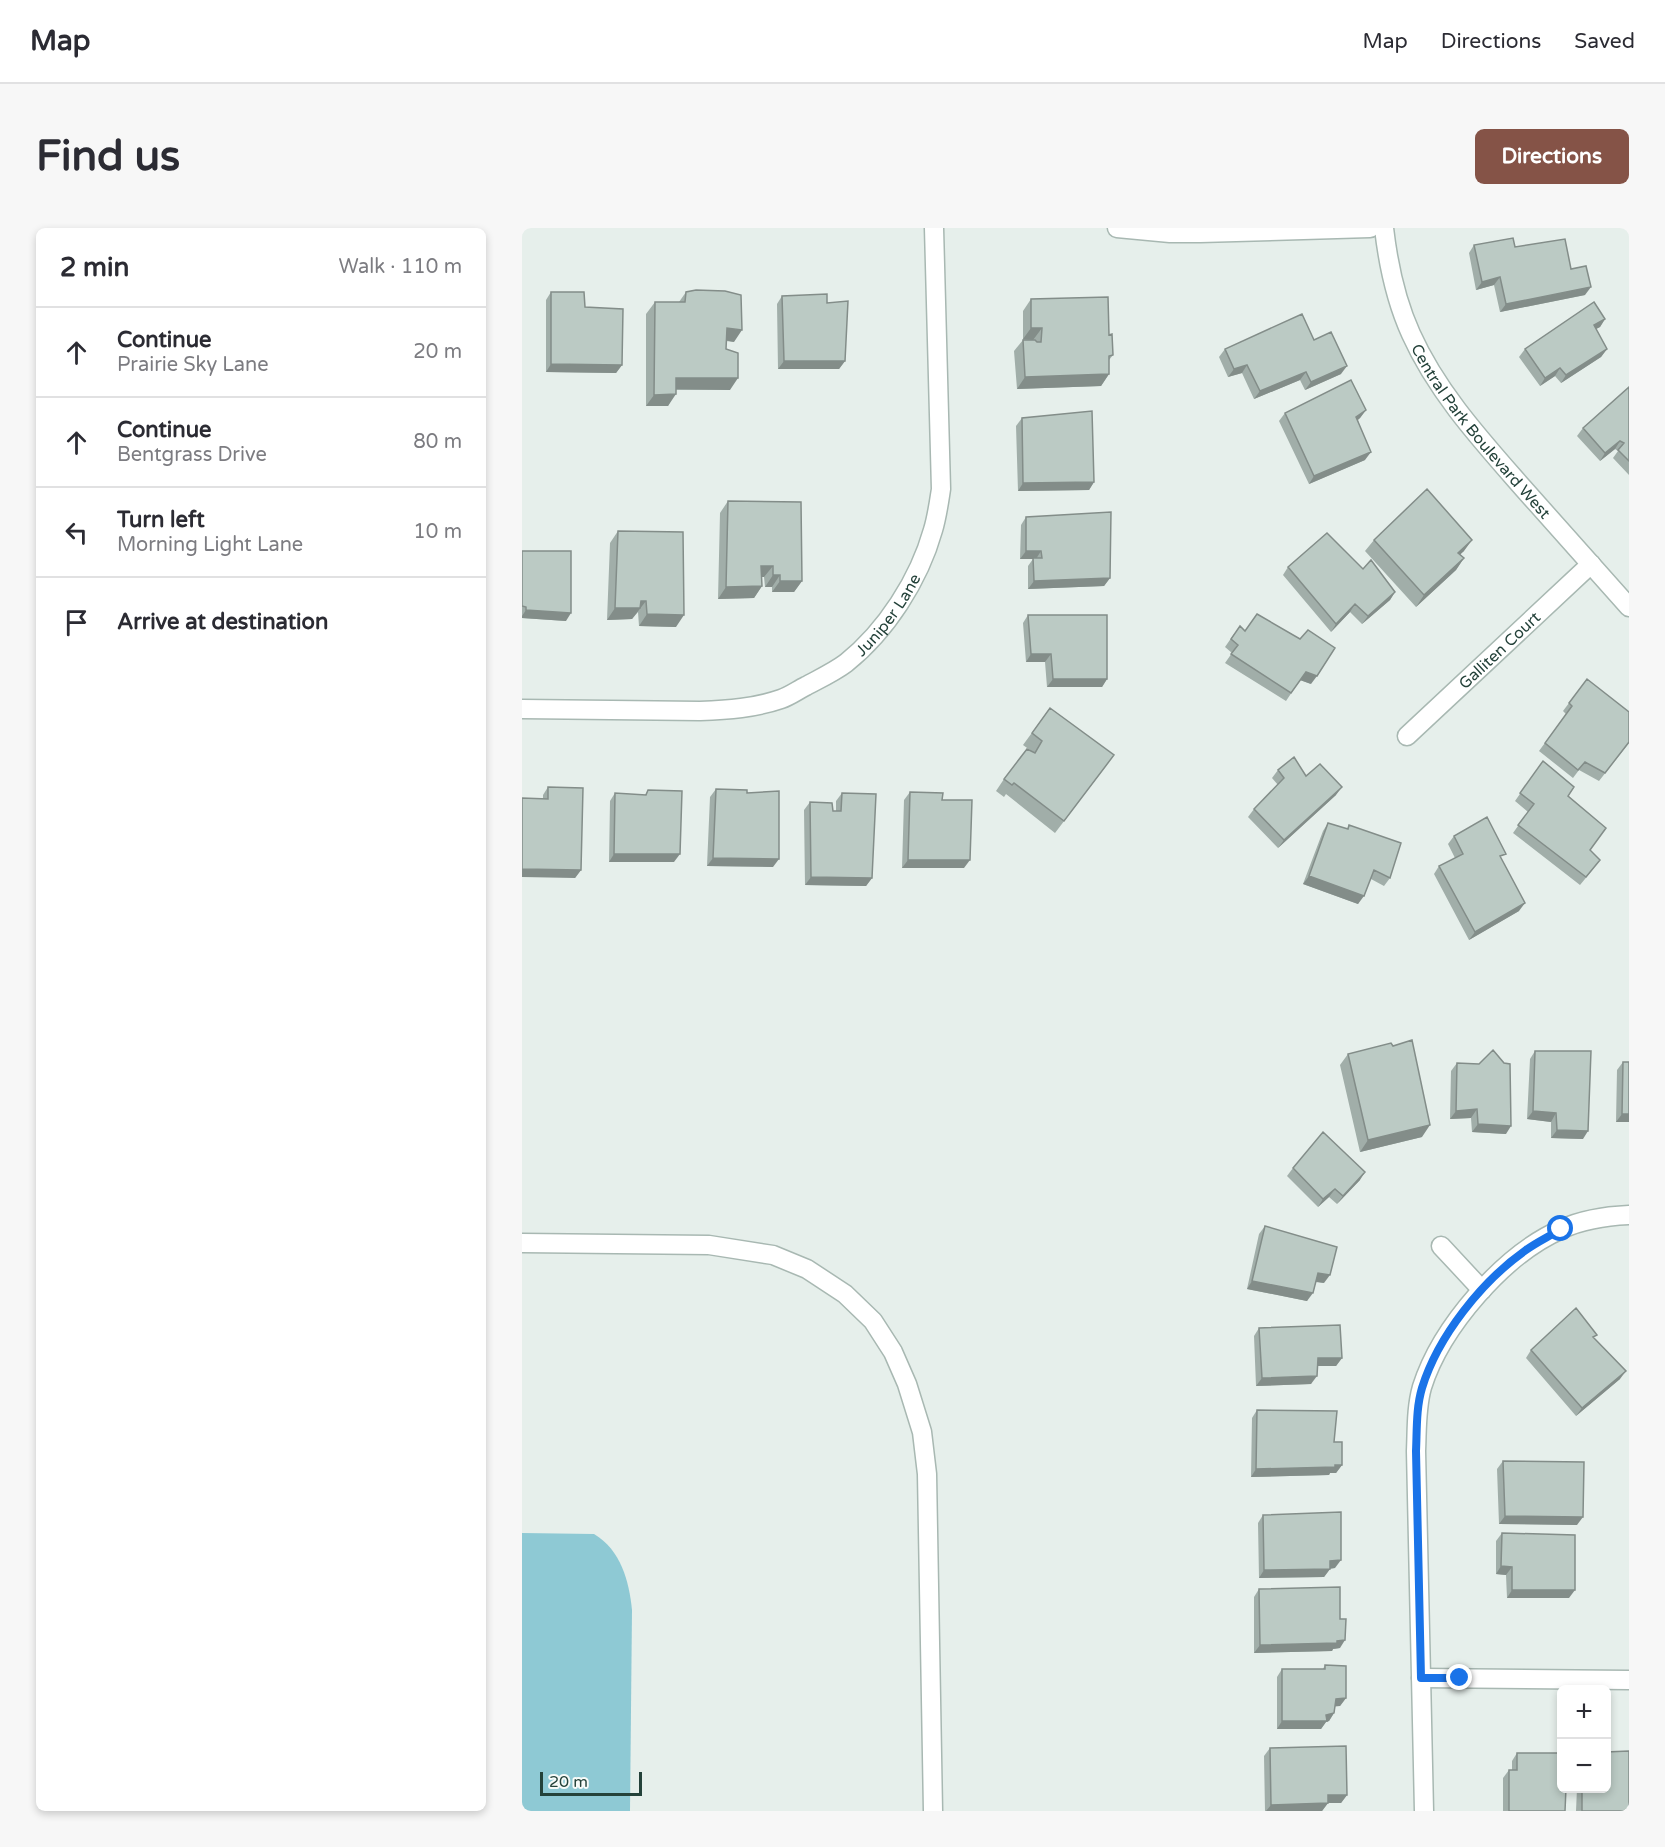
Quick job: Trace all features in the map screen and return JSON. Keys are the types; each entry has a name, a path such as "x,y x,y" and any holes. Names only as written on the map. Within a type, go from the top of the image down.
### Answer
{"street":[{"name":"Juniper Lane","path":"522,709 700,711 754,706 783,698 819,680 845,664 875,635 898,604 919,567 933,530 941,489 934,228"},
{"path":"1117,228 1170,233 1200,233 1370,228"},
{"name":"Central Park Boulevard West","path":"1384,228 1392,274 1410,333 1445,394 1481,441 1629,607"},
{"name":"Galliten Court","path":"1407,736 1591,564"},
{"path":"1424,1811 1417,1420 1422,1389 1432,1362 1451,1330 1498,1273 1526,1251 1561,1229 1596,1217 1629,1215"},
{"path":"522,1243 709,1245 773,1254 807,1269 845,1294 873,1321 893,1352 903,1373 922,1432 927,1474 933,1811"},
{"path":"1441,1246 1482,1290"},
{"path":"1421,1678 1629,1680"}],"water":[{"path":"522,1533 594,1534 617,1557 626,1577 632,1610 630,1811 522,1811"}],"building":[{"path":"1513,238 1515,247 1565,239 1571,269 1586,266 1591,287 1506,304 1500,277 1482,282 1474,245"},
{"path":"725,291 741,295 742,330 727,328 726,349 738,353 738,378 676,378 676,394 654,395 655,302 685,302 686,292"},
{"path":"551,292 584,292 585,307 623,309 622,365 551,364"},
{"path":"827,294 827,303 848,301 845,361 784,361 782,296"},
{"path":"1108,297 1109,335 1112,334 1113,355 1109,356 1109,374 1025,377 1023,340 1041,342 1042,328 1031,328 1031,299"},
{"path":"1594,302 1605,319 1594,325 1607,349 1566,375 1560,368 1545,378 1525,349"},
{"path":"1302,314 1314,340 1331,332 1347,366 1311,382 1306,372 1260,391 1247,365 1234,369 1225,349"},
{"path":"1351,380 1366,410 1356,417 1371,452 1314,476 1285,413"},
{"path":"1629,387 1629,461 1618,450 1624,443 1620,441 1605,453 1583,428"},
{"path":"1092,411 1094,482 1023,483 1022,418"},
{"path":"1427,489 1472,540 1458,553 1464,558 1424,595 1374,540"},
{"path":"728,501 801,502 802,581 780,581 780,575 773,575 773,566 761,566 762,586 726,587"},
{"path":"1111,512 1110,578 1034,581 1033,558 1042,558 1041,551 1026,551 1026,517"},
{"path":"618,531 683,532 684,615 647,614 646,601 641,601 640,608 615,608"},
{"path":"1327,533 1363,569 1371,560 1395,592 1368,616 1355,604 1336,624 1288,567"},
{"path":"522,551 571,551 571,613 526,610 526,607 522,606"},
{"path":"1257,614 1300,639 1308,630 1335,648 1317,676 1306,672 1291,693 1231,654 1238,645 1231,639 1240,626 1245,631"},
{"path":"1028,615 1107,615 1107,679 1053,679 1051,654 1031,654"},
{"path":"1587,679 1629,712 1629,742 1605,773 1585,762 1578,770 1545,743 1572,706 1569,703"},
{"path":"1050,708 1114,755 1064,821 1014,783 1012,785 1004,779 1027,749 1035,753 1042,741 1032,733"},
{"path":"1294,757 1306,776 1320,764 1342,787 1284,840 1254,809 1284,778 1278,770"},
{"path":"1543,761 1574,787 1568,796 1606,828 1590,850 1600,860 1586,877 1518,825 1534,804 1520,793"},
{"path":"548,787 583,788 581,870 522,869 522,798 548,799"},
{"path":"716,789 747,790 747,793 779,791 779,859 713,858"},
{"path":"648,790 682,791 680,854 614,854 615,793 646,795"},
{"path":"910,792 943,793 942,800 972,800 970,860 908,860"},
{"path":"842,793 876,794 872,878 811,877 810,802 832,803 833,811 841,811"},
{"path":"1487,817 1506,854 1500,856 1525,903 1475,932 1439,866 1463,854 1454,836"},
{"path":"1328,823 1348,829 1349,825 1401,843 1390,878 1374,870 1364,896 1309,876"},
{"path":"1412,1040 1430,1125 1368,1140 1348,1054 1391,1043 1393,1046"},
{"path":"1493,1050 1504,1063 1510,1064 1511,1126 1478,1124 1477,1109 1456,1111 1457,1063 1479,1064"},
{"path":"1535,1051 1591,1051 1588,1131 1557,1130 1556,1113 1533,1111"},
{"path":"1623,1062 1629,1062 1629,1114 1622,1114"},
{"path":"1323,1132 1365,1172 1343,1196 1335,1189 1323,1199 1293,1168"},
{"path":"1265,1226 1337,1247 1330,1275 1318,1273 1313,1293 1252,1281"},
{"path":"1576,1308 1597,1335 1593,1337 1626,1371 1582,1408 1531,1350"},
{"path":"1340,1325 1342,1358 1318,1358 1317,1376 1262,1378 1259,1328"},
{"path":"1257,1410 1337,1411 1334,1442 1342,1442 1342,1465 1256,1469"},
{"path":"1503,1461 1584,1462 1583,1517 1505,1516"},
{"path":"1341,1512 1341,1560 1330,1561 1330,1569 1264,1570 1263,1515"},
{"path":"1502,1533 1575,1535 1575,1590 1512,1590 1512,1567 1501,1566"},
{"path":"1340,1587 1340,1619 1346,1619 1345,1640 1337,1641 1337,1643 1260,1645 1259,1589"},
{"path":"1325,1665 1346,1666 1346,1698 1336,1699 1334,1713 1326,1715 1327,1721 1282,1721 1282,1669 1325,1669"},
{"path":"1346,1746 1347,1795 1328,1795 1328,1803 1271,1805 1270,1748"},
{"path":"1629,1751 1629,1811 1582,1811 1582,1793 1611,1793 1611,1752"},
{"path":"1517,1753 1557,1753 1557,1793 1566,1793 1565,1811 1509,1811 1509,1770 1517,1770"}],"route":[{"path":"1460,1678 1421,1678 1416,1451 1417,1420 1422,1389 1432,1362 1451,1330 1473,1300 1498,1273 1526,1251 1561,1229"}]}
